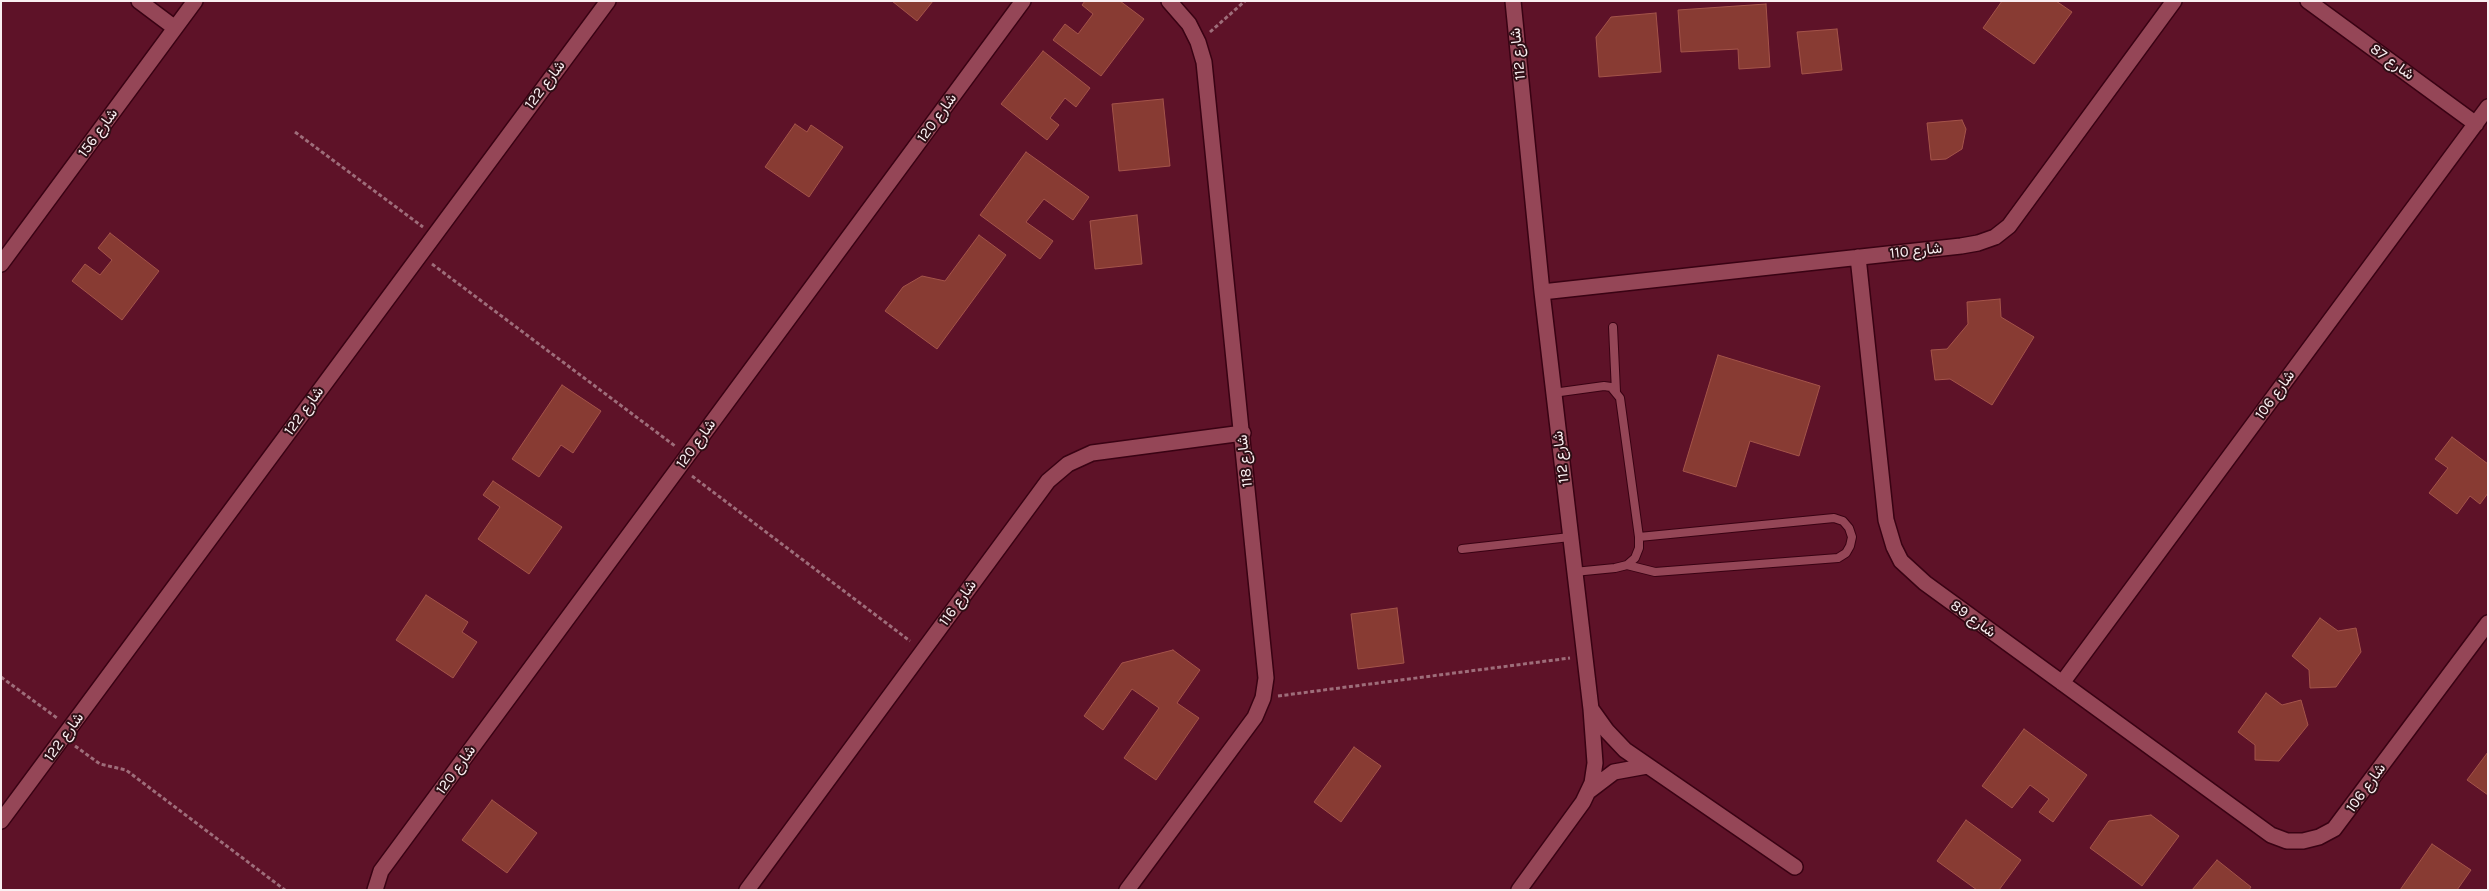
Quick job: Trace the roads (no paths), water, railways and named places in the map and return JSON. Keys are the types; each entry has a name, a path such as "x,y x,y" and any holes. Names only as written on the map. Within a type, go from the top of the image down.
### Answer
{"street":[{"path":"139,1 176,28"},
{"name":"شارع 156","path":"1,264 195,1"},
{"name":"شارع 122","path":"1,821 608,1"},
{"name":"شارع 120","path":"375,890 382,871 1023,1"},
{"name":"شارع 118","path":"1127,890 1255,717 1263,698 1266,678 1266,658 1204,62 1198,42 1189,24 1169,1"},
{"name":"شارع 112","path":"1513,1 1542,292 1591,709 1595,763 1589,791 1584,802 1519,890"},
{"name":"شارع 110","path":"1542,292 1978,243 1995,237 2009,226 2174,1"},
{"name":"شارع 87","path":"2308,1 2476,124"},
{"name":"شارع 106","path":"2062,683 2488,108"},
{"name":"شارع 89","path":"1858,257 1886,520 1894,547 1912,573 2271,835 2287,841 2303,841"},
{"name":"شارع 116","path":"747,890 1048,480 1068,464 1092,453 1117,448 1243,434"},
{"name":"شارع 106","path":"2303,841 2319,837 2334,828 2345,816 2488,623"},
{"path":"1591,709 1607,731 1625,750 1796,867"},
{"path":"1589,791 1614,772 1647,766"}],"lane":[{"path":"1574,572 1616,568 1627,565 1635,558 1639,548 1621,405 1616,392 1613,327"},
{"path":"1554,393 1604,386 1616,392"},
{"path":"1627,565 1655,572 1838,558 1846,553 1852,537 1849,528 1843,521 1834,518 1639,537"},
{"path":"1462,549 1570,537"}]}
